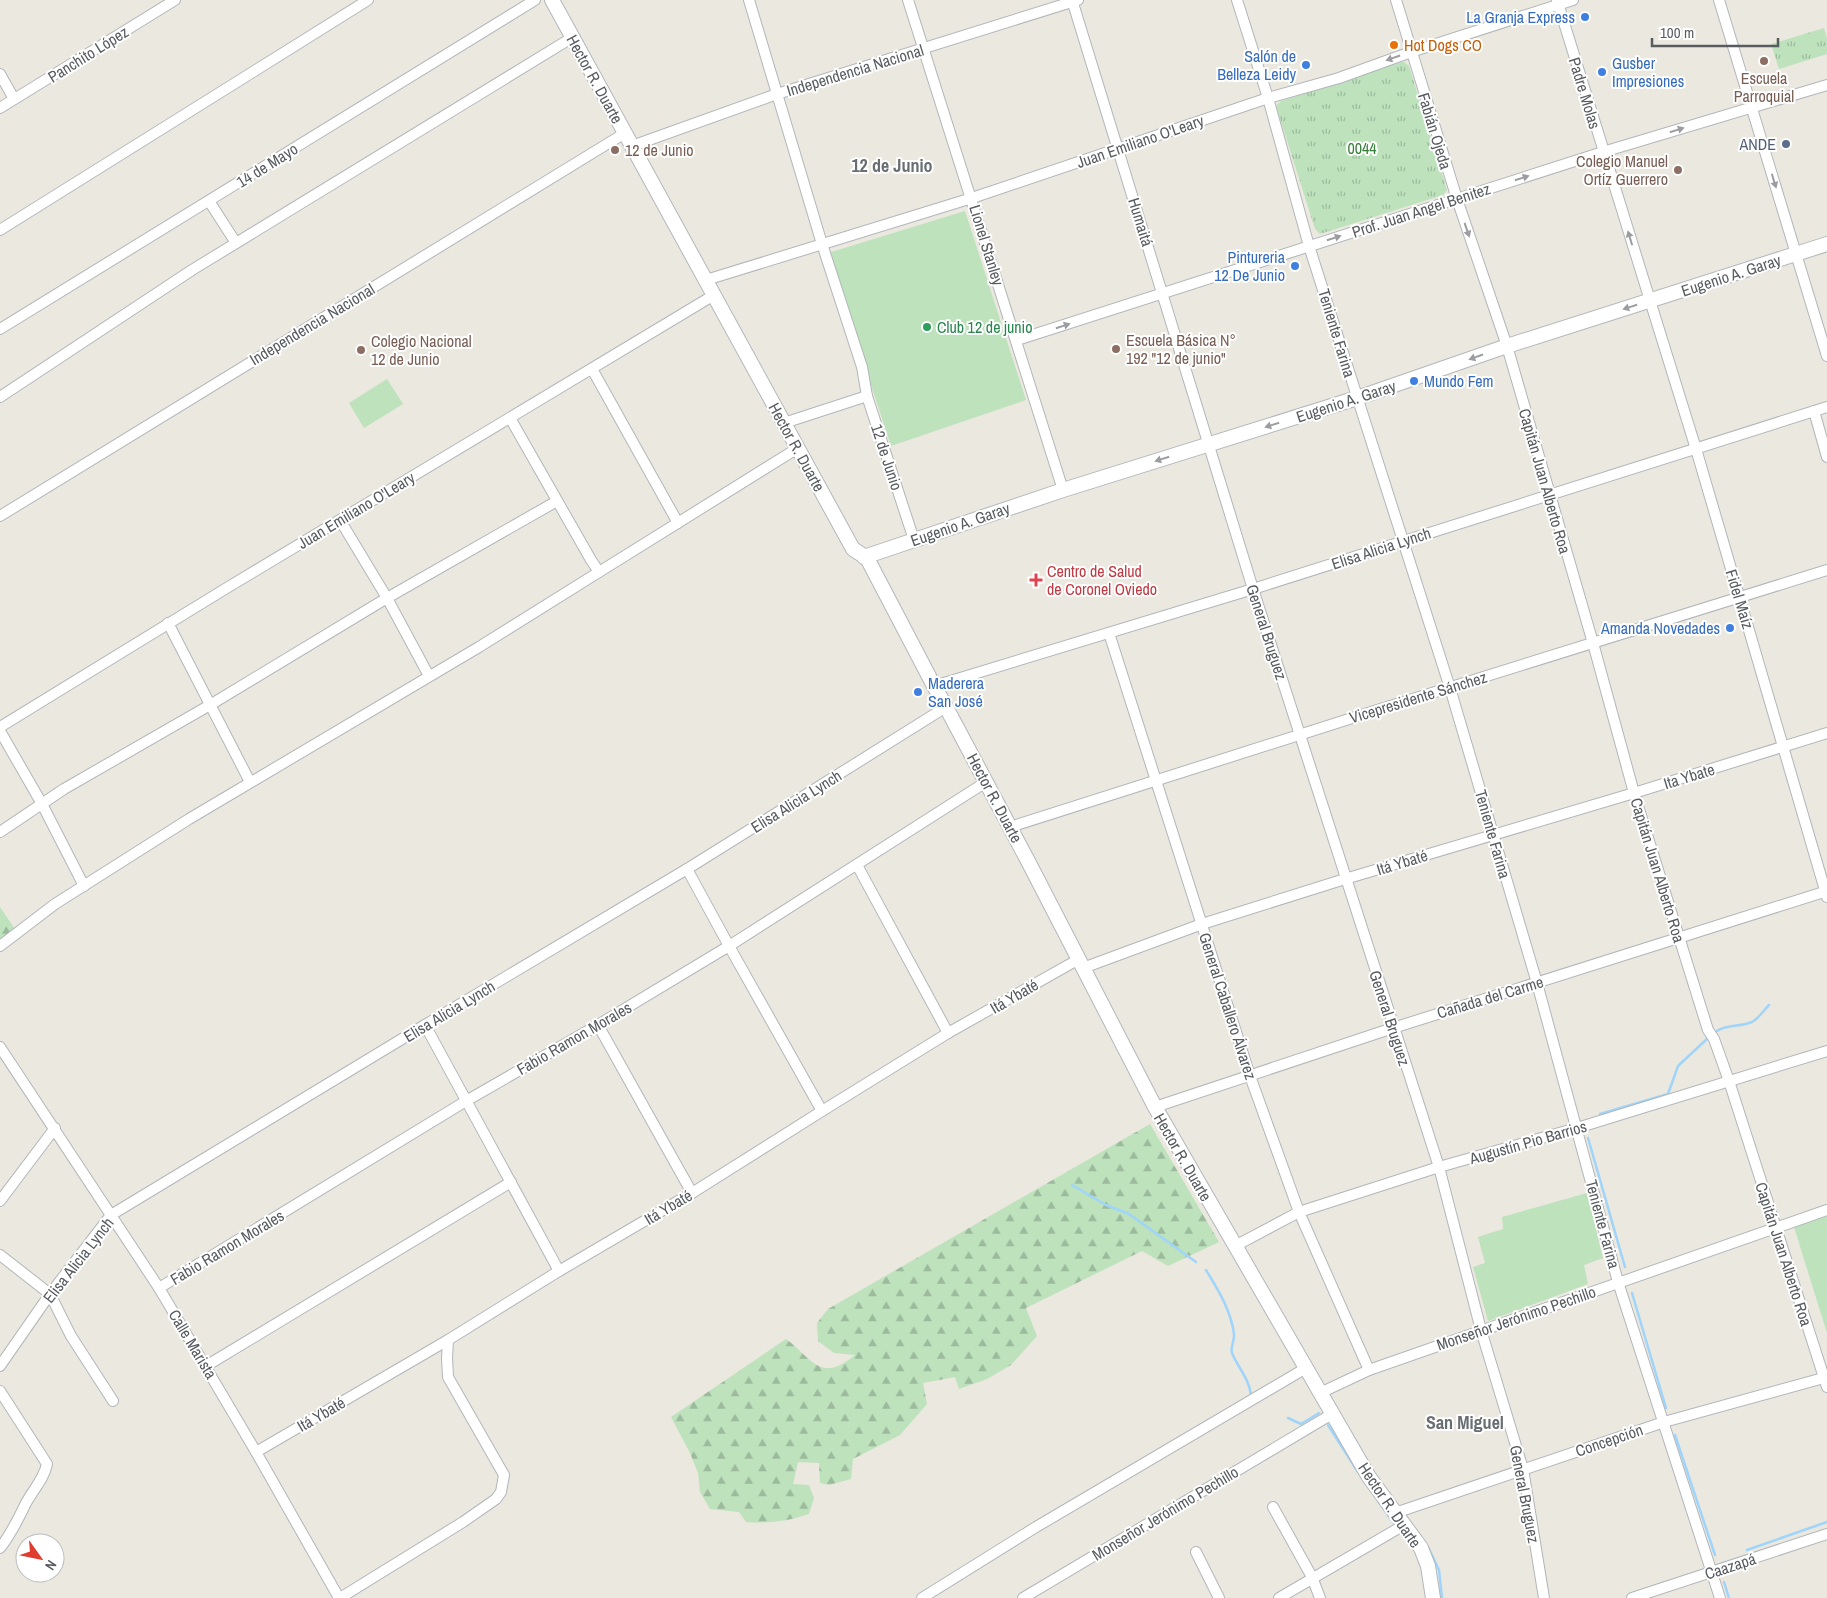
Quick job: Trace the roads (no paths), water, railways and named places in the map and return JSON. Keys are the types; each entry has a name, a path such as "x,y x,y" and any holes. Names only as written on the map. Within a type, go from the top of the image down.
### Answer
{"street":[{"name":"Panchito López","path":"0,108 175,0"},
{"path":"0,230 368,0"},
{"name":"14 de Mayo","path":"0,329 534,0"},
{"name":"12 de Junio","path":"749,0 822,244 862,367 867,396 914,540"},
{"name":"Lionel Stanley","path":"908,0 1063,490"},
{"name":"Teniente Farina","path":"1237,0 1268,98 1309,246 1450,688 1537,982 1618,1282 1720,1598"},
{"name":"Fabián Ojeda","path":"1396,0 1456,199 1507,346"},
{"name":"Juan Emiliano O'Leary","path":"706,280 972,198 1268,98 1339,78 1557,2 1573,0"},
{"path":"1719,0 1796,255 1824,335 1827,356"},
{"name":"Hector R. Duarte","path":"555,1 625,134 853,549 867,558 1081,963 1155,1108 1368,1477 1420,1548 1428,1566 1433,1598"},
{"name":"Independencia Nacional","path":"632,146 778,94 1075,1"},
{"name":"Humaitá","path":"1075,1 1208,444"},
{"name":"Padre Molas","path":"1557,2 1649,301"},
{"path":"0,397 192,270 573,37"},
{"path":"0,74 14,99"},
{"name":"Prof. Juan Angel Benitez","path":"1016,340 1603,152 1827,85"},
{"name":"Independencia Nacional","path":"0,516 625,134"},
{"path":"209,201 236,243"},
{"name":"Eugenio A. Garay","path":"864,557 1063,490 1357,398 1507,346 1827,244"},
{"name":"Juan Emiliano O'Leary","path":"0,727 168,623 714,295"},
{"name":"Fidel Maíz","path":"1649,301 1696,449 1826,893"},
{"name":"Capitán Juan Alberto Roa","path":"1507,346 1593,643 1634,793 1679,938 1826,1381"},
{"path":"592,369 678,523"},
{"path":"784,424 867,396"},
{"name":"Elisa Alicia Lynch","path":"934,686 1253,589 1827,407"},
{"path":"1814,411 1827,457"},
{"path":"510,418 599,572"},
{"name":"General Bruguez","path":"1208,444 1345,879 1439,1167 1481,1330 1523,1469 1544,1598"},
{"path":"0,946 54,904 250,782 599,572 798,448"},
{"path":"0,832 64,789 210,705 387,598 557,501"},
{"path":"340,520 387,598 429,676"},
{"name":"Vicepresidente Sánchez","path":"1010,828 1299,734 1827,570"},
{"path":"168,623 250,782"},
{"name":"General Caballero Álvarez","path":"1109,633 1250,1076 1299,1212 1369,1370"},
{"name":"Elisa Alicia Lynch","path":"0,1366 50,1294 111,1216 425,1024 687,868 946,707"},
{"path":"0,731 42,804 84,886"},
{"name":"Ita Ybate","path":"1493,835 1827,733"},
{"name":"Fabio Ramon Morales","path":"159,1288 466,1101 598,1025 729,946 986,782"},
{"name":"Itá Ybaté","path":"256,1452 448,1340 559,1271 692,1193 948,1033 1081,963 1345,879 1493,835"},
{"path":"857,865 948,1033"},
{"path":"687,868 822,1110"},
{"name":"Cañada del Carme","path":"1155,1108 1393,1028 1826,893"},
{"path":"425,1024 559,1271"},
{"path":"598,1025 692,1193"},
{"name":"Calle Marista","path":"0,1047 159,1288 340,1598"},
{"name":"Augustín Pio Barrios","path":"1235,1246 1299,1212 1439,1167 1577,1128 1827,1051"},
{"path":"0,1201 55,1128"},
{"path":"206,1366 512,1182"},
{"name":"Monseñor Jerónimo Pechillo","path":"1320,1393 1369,1370 1827,1210"},
{"path":"0,1255 50,1294 71,1336 113,1401"},
{"path":"340,1598 463,1522 496,1499 501,1492 504,1475 448,1377 448,1340"},
{"path":"922,1598 1036,1527 1306,1368"},
{"name":"Concepción","path":"1395,1513 1664,1422 1826,1381"},
{"path":"0,1391 46,1464 45,1472 26,1502 16,1525 2,1540"},
{"name":"Monseñor Jerónimo Pechillo","path":"1023,1598 1332,1414"},
{"path":"1272,1507 1312,1578 1320,1598"},
{"path":"1279,1598 1404,1525"},
{"name":"Caazapá","path":"1632,1598 1827,1534"},
{"path":"1196,1552 1219,1598"}],"waterway":[{"path":"1717,1031 1725,1027 1752,1022 1769,1005"},
{"path":"1600,1114 1668,1094 1678,1066 1709,1037"},
{"path":"1588,1138 1625,1267"},
{"path":"1072,1185 1106,1205 1129,1214 1196,1262"},
{"path":"1206,1270 1230,1317 1234,1334 1232,1353 1246,1378 1251,1395"},
{"path":"1632,1293 1666,1408"},
{"path":"1288,1418 1301,1424 1319,1413"},
{"path":"1328,1425 1358,1472"},
{"path":"1675,1435 1715,1555"},
{"path":"1378,1501 1393,1522"},
{"path":"1747,1550 1827,1522"},
{"path":"1416,1530 1429,1549 1439,1570 1442,1598"},
{"path":"1724,1582 1729,1598"}],"place":[{"name":"La Granja Express","path":"1585,17"},
{"name":"Hot Dogs CO","path":"1394,45"},
{"name":"Escuela Parroquial","path":"1764,61"},
{"name":"Salón de Belleza Leidy","path":"1306,65"},
{"name":"Gusber Impresiones","path":"1602,72"},
{"name":"ANDE","path":"1786,144"},
{"name":"12 de Junio","path":"615,150"},
{"name":"Colegio Manuel Ortíz Guerrero","path":"1678,170"},
{"name":"Pintureria 12 De Junio","path":"1295,266"},
{"name":"Club 12 de junio","path":"927,327"},
{"name":"Escuela Básica N° 192 \"12 de junio\"","path":"1116,349"},
{"name":"Colegio Nacional 12 de Junio","path":"361,350"},
{"name":"Mundo Fem","path":"1414,381"},
{"name":"Centro de Salud de Coronel Oviedo","path":"1036,580"},
{"name":"Amanda Novedades","path":"1730,628"},
{"name":"Maderera San José","path":"918,692"}],"district":[{"name":"12 de Junio","path":"892,166"},
{"name":"San Miguel","path":"1465,1423"}],"park label":[{"name":"0044","path":"1362,148"}]}
